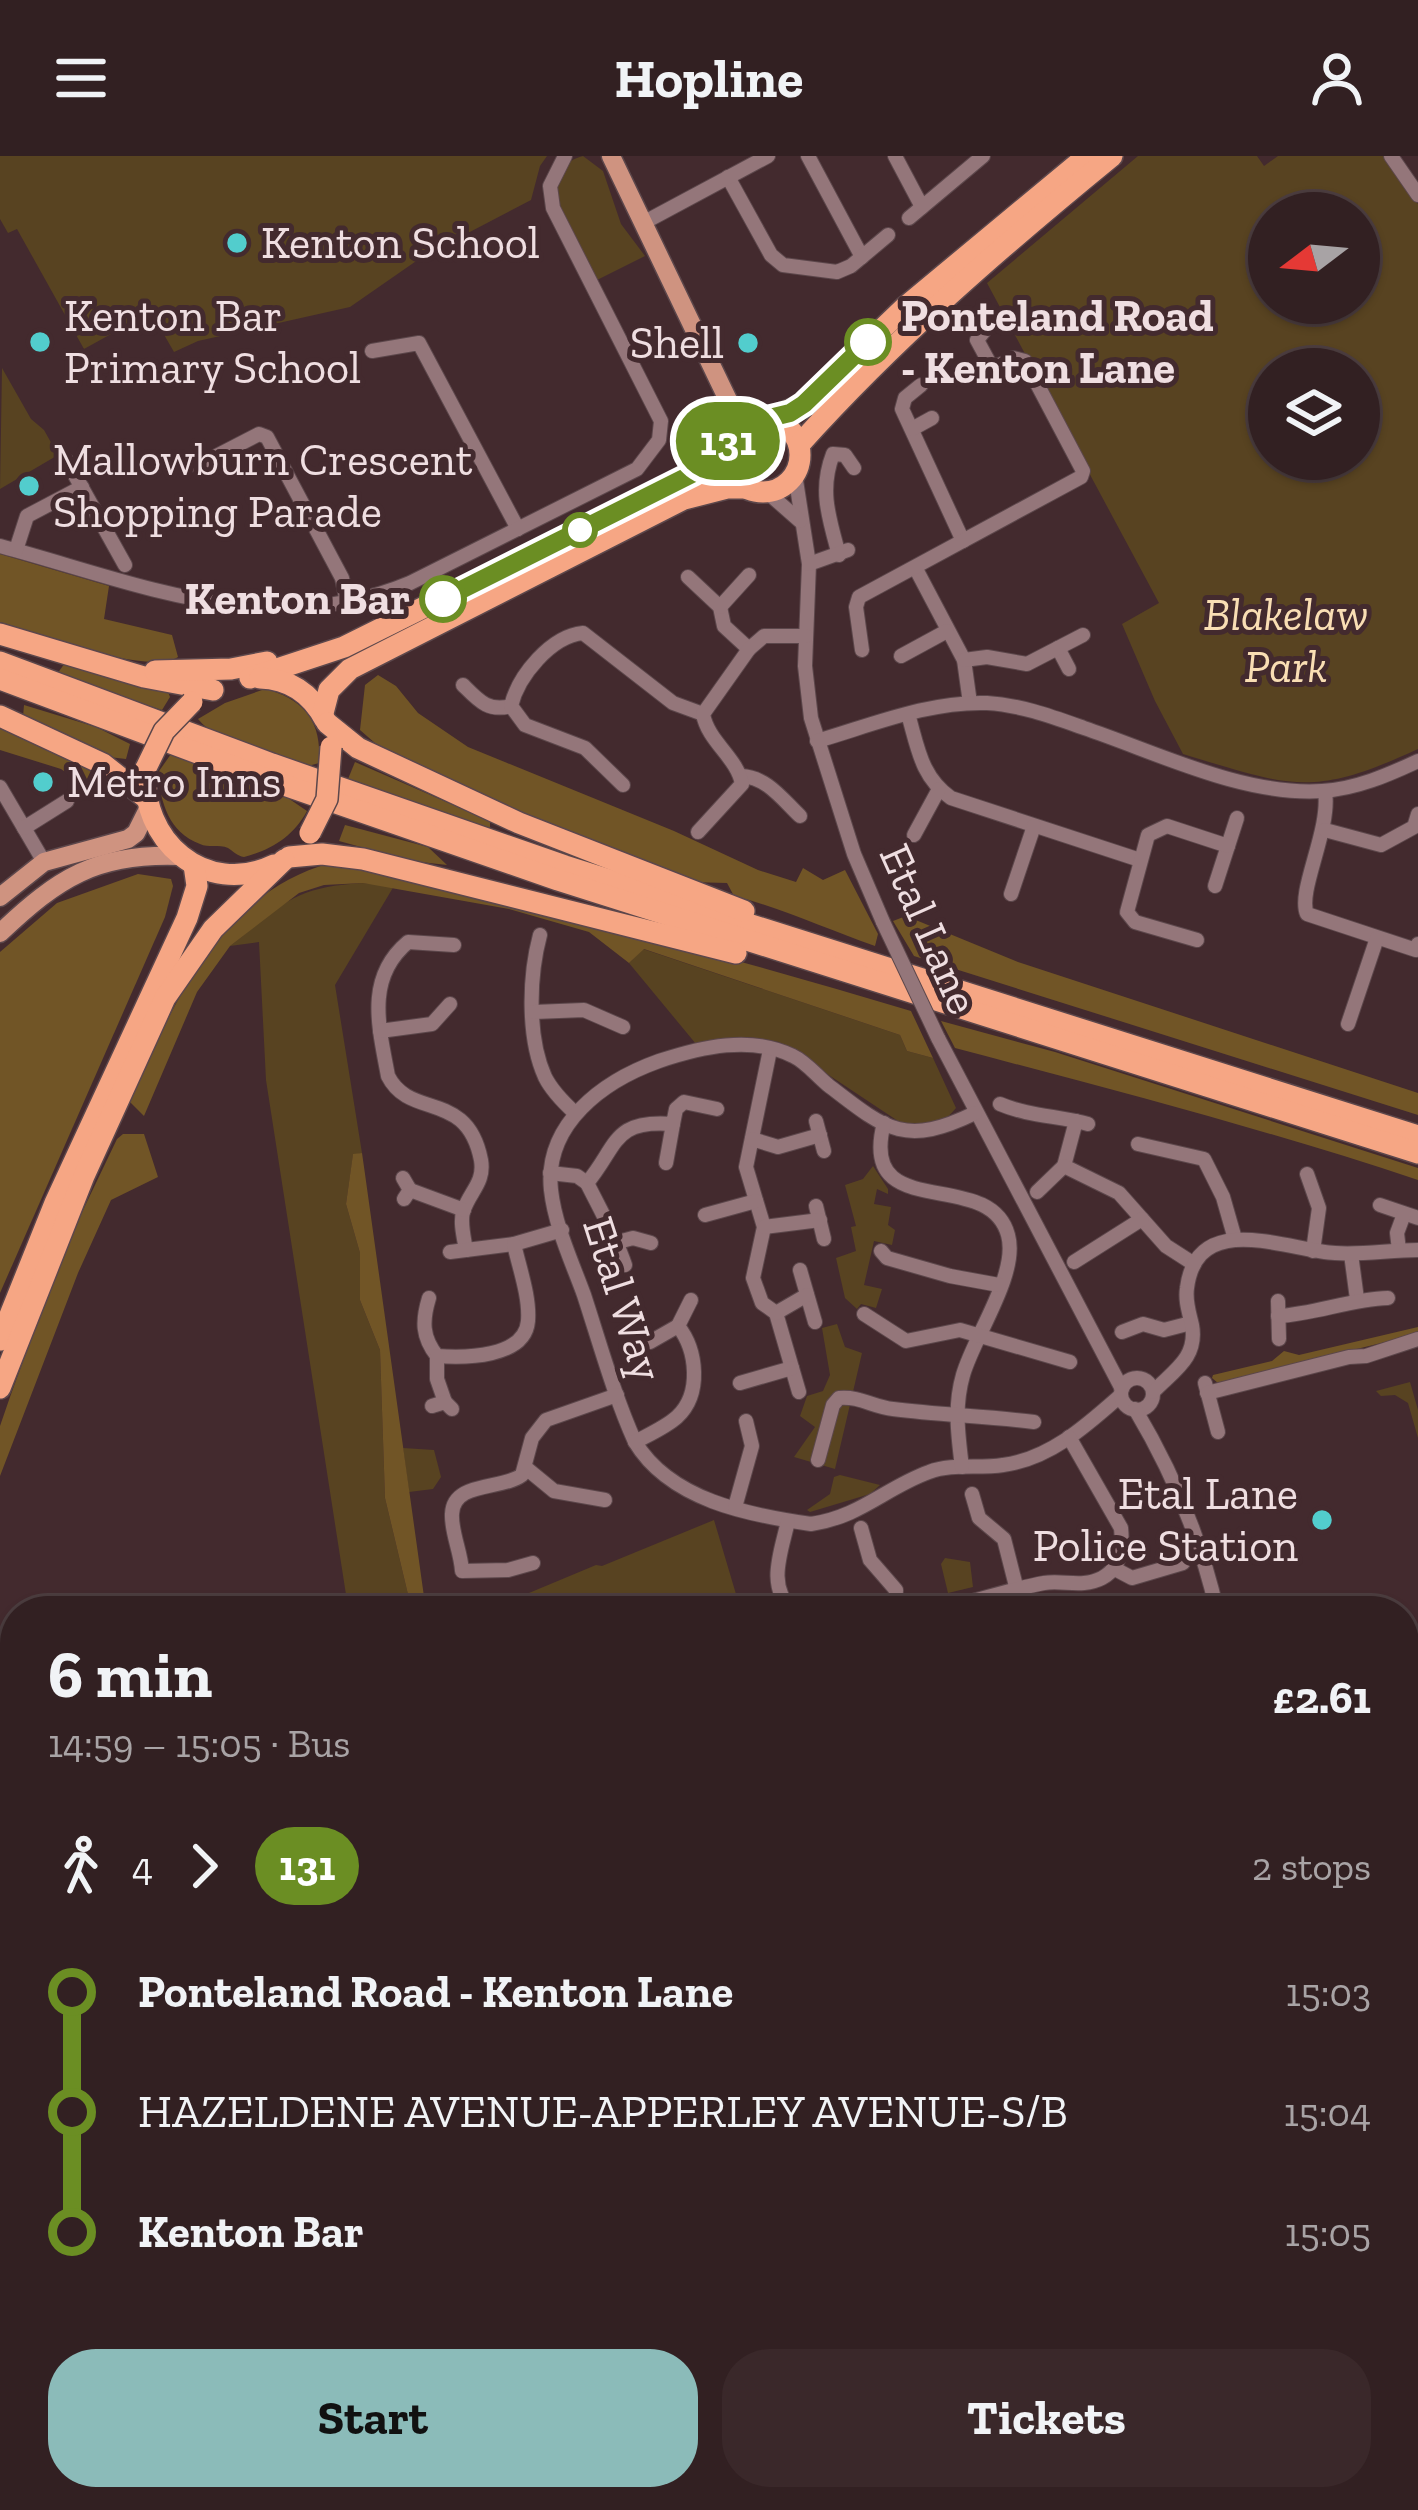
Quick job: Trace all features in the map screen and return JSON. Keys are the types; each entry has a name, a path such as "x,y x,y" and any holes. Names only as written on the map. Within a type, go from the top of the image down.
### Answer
{"highway":[{"path":"0,1340 64,1181 187,918 197,886 186,861 159,835 147,804 146,769 164,731 193,702 213,690 328,652 405,619 675,482 726,447 740,425 749,420 770,418 804,404 904,307 1087,156"},
{"path":"0,1388 84,1176 165,998 213,929 310,833 327,799 332,747 325,718 329,690 338,678 685,499 727,488 756,490 788,483 795,474 799,445 890,348 1112,156"},
{"path":"770,418 785,424 799,445"},
{"path":"726,447 731,475 756,490"},
{"path":"0,634 183,686 213,690"},
{"path":"113,667 231,669 328,652"},
{"path":"374,657 344,688 338,712 344,726 385,760"},
{"path":"0,662 869,973 1418,1136"},
{"path":"250,678 291,684 345,740 385,760 519,823 790,927 869,973"},
{"path":"0,680 357,811 1418,1153"},
{"path":"0,716 103,764 147,804"},
{"path":"186,861 230,875 268,869 287,858 322,854 363,859 801,970 869,973"}],"main road":[{"path":"611,156 740,425"},
{"path":"0,897 44,862 136,833 147,804"},
{"path":"0,933 114,858 186,861"}],"street":[{"path":"82,487 27,517 8,548 192,600 272,609 347,602 399,588 637,469 659,440 661,421 553,208 553,174 565,156"},
{"path":"644,223 768,156"},
{"path":"808,156 862,257"},
{"path":"895,156 922,207"},
{"path":"909,218 983,156"},
{"path":"1391,156 1418,195"},
{"path":"728,177 771,255 784,265 837,272 888,235"},
{"path":"862,650 859,597 1082,477 1024,361 1013,358 998,366 990,364 977,340 989,325"},
{"path":"371,351 419,343 518,530"},
{"path":"921,385 905,398 902,409 963,541"},
{"path":"912,429 932,418"},
{"path":"205,467 259,434 267,437 342,578 347,602"},
{"path":"809,564 844,552 825,505 824,483 833,454 845,455 854,468"},
{"path":"67,461 125,565"},
{"name":"Etal Lane","path":"795,474 809,564 806,689 817,740 854,854 975,1113 1093,1333 1136,1394 1194,1534 1212,1596"},
{"path":"756,490 793,512 803,526"},
{"path":"916,569 964,660 970,703"},
{"path":"720,607 749,575"},
{"path":"688,577 720,607 724,626 749,649"},
{"path":"901,656 947,631"},
{"path":"463,686 486,707 511,706 524,677 561,638 583,633 673,703 703,714"},
{"path":"964,660 987,657 1027,664 1083,635"},
{"path":"698,832 742,784 705,727 703,714 749,649 764,636 806,636"},
{"path":"1058,648 1070,669"},
{"path":"817,740 908,714 970,703 1039,712 1263,786 1325,791 1359,785 1418,761"},
{"path":"511,706 525,724 585,748 623,784"},
{"path":"908,714 924,770 939,789 968,805 1140,860"},
{"path":"741,776 768,785 800,816"},
{"path":"0,787 44,862"},
{"path":"914,835 939,789"},
{"path":"1325,791 1325,830 1303,908 1316,920 1416,950 1418,944"},
{"path":"24,828 68,802"},
{"path":"1325,830 1381,845 1414,827 1418,814"},
{"path":"1215,886 1237,818"},
{"path":"1011,894 1034,826"},
{"path":"1197,940 1130,918 1126,904 1148,835 1159,827 1228,846"},
{"path":"540,935 533,962 539,1060 546,1080 575,1113 624,1077 672,1057 712,1046 750,1045 795,1056 826,1084 893,1129 927,1134 975,1113"},
{"path":"1348,1024 1377,938"},
{"path":"436,962 447,944 418,940 402,947 377,989 380,1031 394,1087 465,1121 477,1145 482,1178 464,1210 458,1251 514,1244 562,1230"},
{"path":"533,962 550,965"},
{"path":"380,1031 432,1024 445,1010 454,1027"},
{"path":"534,1012 584,1010 622,1027"},
{"path":"770,1050 746,1167 764,1227 753,1278 762,1303 776,1313 800,1392"},
{"path":"666,1163 676,1109 684,1102 717,1109"},
{"path":"1000,1104 1082,1122 1064,1166 1036,1192"},
{"name":"Etal Way","path":"575,1113 557,1142 550,1173 562,1230 634,1442 649,1463 681,1489 811,1525 867,1508 933,1470 1022,1462 1171,1373 1188,1358 1193,1342 1191,1323"},
{"path":"1025,1130 1029,1113"},
{"path":"587,1183 620,1134 649,1123 673,1124"},
{"path":"884,1123 878,1144 883,1166 896,1183 985,1204 1008,1233 1010,1249 999,1285 961,1385 957,1412 962,1467"},
{"path":"752,1139 778,1147 820,1136"},
{"path":"1138,1144 1204,1159 1223,1197 1234,1239"},
{"path":"1155,1166 1158,1149"},
{"path":"1064,1166 1119,1193 1166,1246 1194,1264"},
{"path":"550,1173 587,1183 625,1265"},
{"path":"1307,1174 1319,1208 1313,1251"},
{"path":"406,1189 464,1210"},
{"path":"705,1215 756,1201"},
{"path":"1380,1205 1411,1216 1397,1233 1399,1250"},
{"path":"764,1227 818,1213 824,1239"},
{"path":"1074,1262 1142,1220"},
{"path":"618,1242 633,1238 651,1243"},
{"path":"1122,1332 1143,1324 1164,1330 1191,1323 1186,1294 1194,1264 1214,1245 1234,1239 1351,1254 1418,1250"},
{"path":"437,1356 482,1356 517,1341 526,1331 529,1317 514,1244"},
{"path":"881,1251 887,1258 999,1285"},
{"path":"1351,1254 1357,1299"},
{"path":"800,1270 815,1322"},
{"path":"776,1313 807,1295"},
{"path":"429,1298 424,1336 437,1356 443,1406"},
{"path":"1279,1339 1278,1308 1301,1315 1357,1299 1388,1298"},
{"path":"650,1342 678,1326 691,1300"},
{"path":"864,1314 905,1342 960,1330 1070,1362"},
{"path":"634,1442 676,1418 687,1404 694,1362 687,1337 678,1326"},
{"path":"1218,1432 1206,1388 1366,1356 1418,1339"},
{"path":"740,1383 792,1368"},
{"path":"525,1585 526,1565 460,1577 452,1514 456,1500 468,1491 513,1481 526,1468 532,1438 546,1420 617,1395"},
{"path":"818,1460 839,1398 855,1396 888,1409 1034,1422"},
{"path":"735,1507 752,1446 746,1421"},
{"path":"993,1596 1050,1582 1076,1585 1102,1578 1113,1568 1123,1543 1121,1528 1069,1437"},
{"path":"526,1468 554,1491 580,1502 604,1500"},
{"path":"439,1487 456,1500"},
{"path":"971,1493 979,1518 1004,1539 1018,1590"},
{"path":"781,1596 777,1586 788,1521"},
{"path":"861,1528 870,1560 896,1590 895,1596"},
{"path":"1113,1568 1132,1577 1183,1563"}],"green space":[{"name":"Kenton School","path":"0,156 547,156 531,200 422,257 350,307 198,341 174,352 151,312 84,349 17,229 8,233 0,219"},
{"path":"583,156 603,171 621,224 645,256 597,280 570,231 558,194 558,178 566,165"},
{"name":"Blakelaw Park","path":"1138,156 1257,156 1264,166 1278,156 1383,156 1418,204 1418,749 1352,775 1302,782 1251,774 1183,754 1122,624 1159,603 987,283"},
{"path":"2,368 58,455 0,489"},
{"path":"339,885 394,886 335,985 362,1153 353,1155 346,1204 360,1253 360,1300 380,1350 385,1498 408,1596 346,1596 266,1080 259,942 230,946 290,900"},
{"path":"643,949 900,1035 907,1051 933,1058 956,1108 933,1125 904,1125 779,1042 750,1037 696,1044 629,963"},
{"path":"873,1166 888,1189 888,1194 877,1189 874,1204 891,1207 888,1225 895,1230 892,1245 874,1241 864,1285 882,1289 876,1308 861,1304 857,1309 845,1298 836,1258 856,1251 851,1227 856,1226 845,1185 863,1179"},
{"path":"837,1324 845,1347 862,1353 835,1469 794,1457 815,1427 800,1416 807,1396 823,1391 830,1375 822,1328"},
{"path":"1410,1382 1418,1410 1418,1438 1408,1403 1376,1391"},
{"path":"403,1448 434,1450 441,1477 433,1489 409,1492"},
{"path":"834,1477 880,1485 870,1494 807,1510 830,1494"},
{"path":"714,1520 737,1596 522,1596"},
{"path":"945,1558 970,1562 973,1587 948,1593 941,1564"}],"shaded area":[{"path":"0,554 109,586 104,619 172,635 178,657 142,661 117,657 0,622"},
{"path":"65,663 168,692 170,697 162,710 61,677 57,674"},
{"path":"378,675 396,686 418,713 468,747 758,870 796,882 803,868 823,880 845,870 878,934 875,946 734,896 727,883 689,882 535,821 383,750 360,730 365,685"},
{"path":"265,689 290,699 308,714 317,735 319,763 308,766 249,747 219,735 198,719"},
{"path":"24,705 96,727 130,744 126,759 109,757 23,717"},
{"path":"0,724 112,775 109,792 93,792 61,769 0,750"},
{"path":"171,754 282,794 307,811 288,835 254,854 244,857 225,847 200,844 180,832 164,806 157,774"},
{"path":"355,762 490,821 490,827 483,829 348,779"},
{"path":"345,825 428,847 447,865 412,861 339,841"},
{"path":"330,863 622,930 911,1011 933,1058 907,1051 900,1035 644,949 629,963 589,932 509,909 363,883 324,885 299,893 230,946 197,992 144,1116 129,1101 204,958 258,900 291,878"},
{"path":"138,874 171,879 165,917 0,1293 0,952 57,903"},
{"path":"906,916 1018,962 1418,1093 1418,1115 914,956 893,921"},
{"path":"941,1021 1055,1052 1418,1168 1418,1180 955,1048"},
{"path":"123,1134 144,1134 158,1177 111,1200 0,1476 0,1426 10,1397 62,1254"},
{"path":"362,1153 424,1596 408,1596 385,1498 380,1350 360,1300 360,1253 346,1204 353,1154"},
{"path":"1418,1327 1418,1334 1218,1383 1212,1378 1272,1361 1284,1351 1299,1355"}],"bus line":[{"name":"131","path":"443,599 694,473 726,447 740,425 790,413 804,404 868,342"}],"place":[{"name":"Kenton School","path":"237,243"},
{"name":"Kenton Bar Primary School","path":"40,342"},
{"name":"Ponteland Road - Kenton Lane","path":"868,342"},
{"name":"Shell","path":"748,343"},
{"name":"Mallowburn Crescent Shopping Parade","path":"29,486"},
{"name":"Kenton Bar","path":"443,599"},
{"name":"Metro Inns","path":"43,782"},
{"name":"Etal Lane Police Station","path":"1322,1520"}]}
